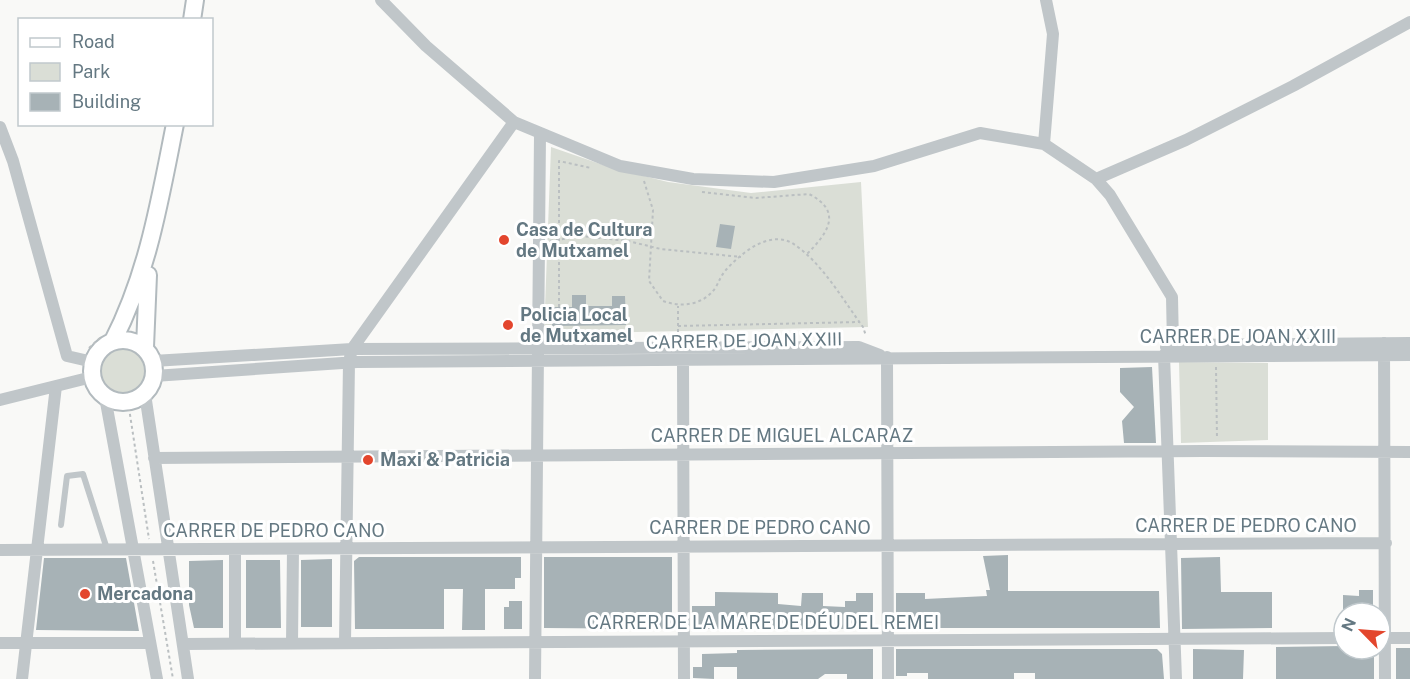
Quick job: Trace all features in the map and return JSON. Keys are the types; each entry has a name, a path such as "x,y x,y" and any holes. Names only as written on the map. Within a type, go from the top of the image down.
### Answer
{"street":[{"path":"192,18 195,0"},
{"path":"381,0 426,46 514,122 620,166 693,179 774,182 873,165 980,133 1044,144 1096,179 1110,195 1172,297 1173,345 1164,355 1176,679"},
{"path":"1044,144 1053,33 1046,0"},
{"path":"1096,179 1186,140 1293,86 1410,22"},
{"path":"345,643 352,349 514,122"},
{"path":"113,341 130,308 150,244 175,126"},
{"path":"0,128 13,161 67,356 92,370"},
{"path":"535,679 540,134"},
{"path":"150,244 151,361 145,394 188,679"},
{"path":"145,394 132,401 118,402 105,397 96,388 92,370 100,349 113,341 124,339 151,361"},
{"name":"CARRER DE JOAN XXIII","path":"151,361 352,349 683,361 1216,355 1384,349 1410,343"},
{"name":"CARRER DE JOAN XXIII","path":"1140,355 1173,345 1384,349 1410,355"},
{"name":"CARRER DE JOAN XXIII","path":"151,361 353,362 538,354 859,347 887,357"},
{"path":"1384,349 1386,452 1384,601"},
{"path":"887,357 888,679"},
{"path":"683,361 684,679"},
{"path":"0,400 56,386 92,370"},
{"path":"22,679 56,386"},
{"path":"105,397 157,679"},
{"name":"CARRER DE MIGUEL ALCARAZ","path":"154,458 1217,451 1410,452"},
{"name":"CARRER DE PEDRO CANO","path":"0,550 1386,543"},
{"path":"235,643 236,549"},
{"path":"292,643 293,549"},
{"name":"CARRER DE LA MARE DE DÉU DEL REMEI","path":"183,644 1332,638"},
{"path":"1392,638 1410,638"},
{"path":"0,643 150,643"},
{"path":"1384,661 1385,679"}],"lane":[{"path":"61,525 67,476 83,474 107,550"}],"path":[{"path":"559,307 557,241 559,161 593,168"},
{"path":"634,179 651,183"},
{"path":"644,181 653,210 649,281 663,301 678,306 705,298 726,270 741,257 765,240 777,239 789,242 806,255 860,322 678,326"},
{"path":"698,192 756,198 809,194 815,197 826,207 830,216 826,231 806,255"},
{"path":"548,241 582,236 628,241 650,247 741,257"},
{"path":"678,306 678,332"},
{"path":"1216,355 1217,451"},
{"path":"129,408 150,547"},
{"path":"151,553 173,679"}],"green space":[{"path":"551,147 612,168 668,182 751,193 861,182 868,327 544,334"},
{"path":"122,346 140,353 147,371 140,389 122,396 104,389 97,371 104,353"},
{"path":"1179,362 1268,363 1268,440 1181,443"}],"building":[{"path":"720,224 735,226 731,249 716,247"},
{"path":"572,295 586,295 586,306 612,306 612,296 625,296 626,325 552,326 552,307 572,307"},
{"path":"1152,367 1156,443 1124,443 1122,421 1134,407 1120,392 1120,368"},
{"path":"1008,555 1008,591 1159,591 1160,628 896,628 896,593 925,593 925,599 987,596 986,590 990,590 983,556"},
{"path":"359,557 521,557 521,578 515,578 515,589 485,589 485,630 462,630 463,589 444,589 444,629 355,629 354,561"},
{"path":"544,557 672,557 672,629 544,628"},
{"path":"1220,557 1221,592 1272,592 1272,628 1182,629 1181,558"},
{"name":"Mercadona","path":"44,558 126,558 139,631 36,630"},
{"path":"332,559 332,627 301,627 301,560"},
{"path":"223,560 223,628 194,628 189,605 189,561"},
{"path":"246,560 280,560 281,628 246,628"},
{"path":"1359,590 1373,590 1373,601 1343,601 1343,595 1359,596"},
{"path":"715,592 778,593 778,604 801,606 802,593 823,593 823,606 845,607 845,601 856,601 856,593 873,593 873,629 692,629 692,606 715,606"},
{"path":"509,601 522,601 522,629 504,629 504,607 509,607"},
{"path":"1332,646 1332,661 1374,661 1374,679 1276,679 1276,647"},
{"path":"1396,648 1410,648 1410,679 1396,679"},
{"path":"873,649 873,679 847,679 847,674 825,674 818,679 737,679 737,667 714,667 714,679 693,678 693,667 702,667 702,654 737,653 737,650"},
{"path":"896,649 1157,649 1162,654 1164,679 1035,679 1035,673 1014,673 1014,679 928,679 928,673 907,673 907,676 896,676"},
{"path":"1193,649 1244,650 1243,679 1193,679"}],"place":[{"name":"Casa de Cultura de Mutxamel","path":"504,240"},
{"name":"Policia Local de Mutxamel","path":"508,325"},
{"name":"Maxi & Patricia","path":"368,460"},
{"name":"Mercadona","path":"85,594"}]}
